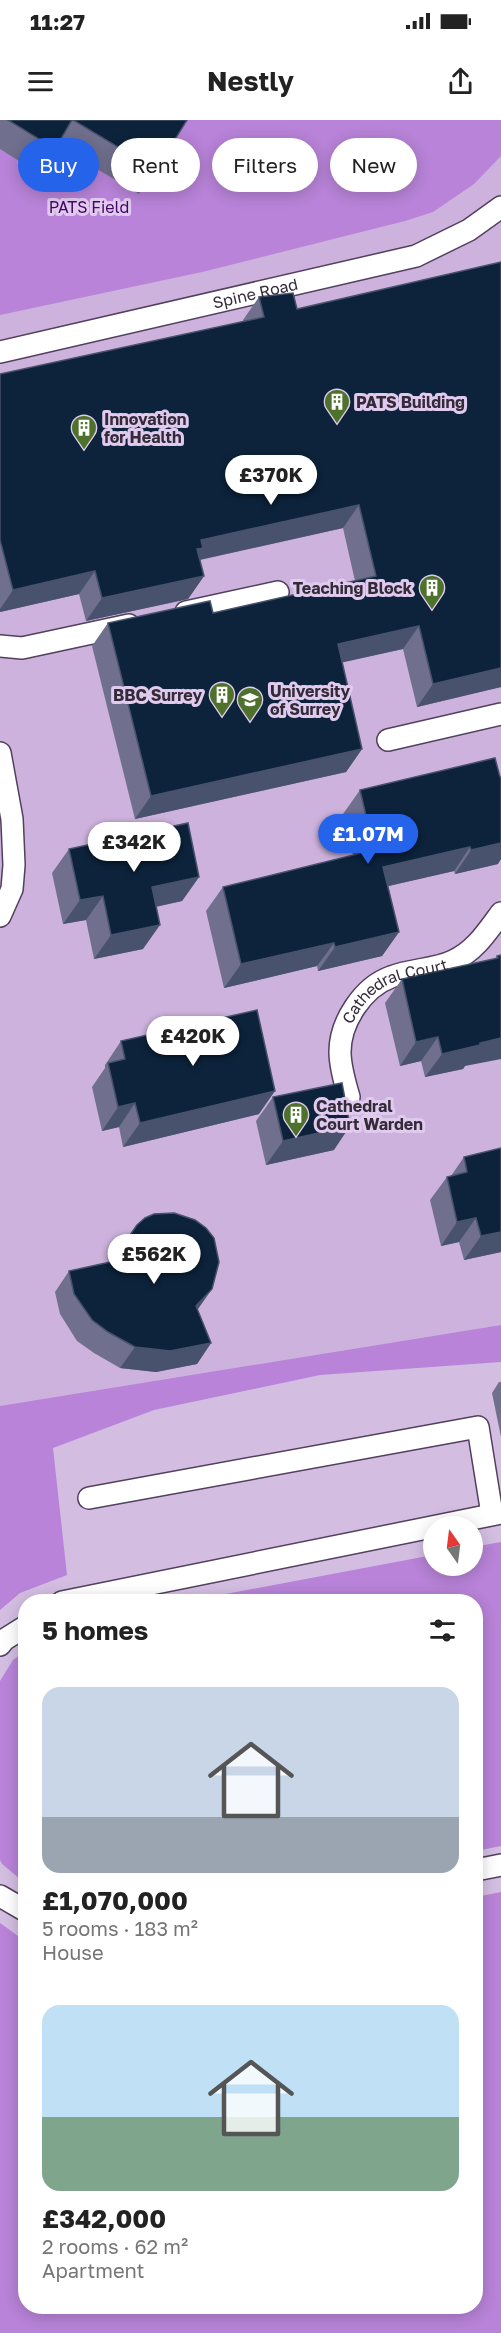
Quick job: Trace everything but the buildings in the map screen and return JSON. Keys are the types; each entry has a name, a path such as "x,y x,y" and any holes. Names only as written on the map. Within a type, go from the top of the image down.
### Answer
{"lane":[{"name":"Spine Road","path":"0,352 416,256 469,230 501,207"},
{"path":"0,646 22,648 278,592"},
{"path":"388,741 501,714"},
{"path":"0,753 12,819 14,865 12,890 0,916"},
{"name":"Cathedral Court","path":"349,1097 340,1052 343,1033 361,1000 374,985 391,976 452,962 468,953 481,942 501,913"},
{"path":"89,1498 478,1427 497,1513 101,1594"},
{"path":"0,1645 18,1631"},
{"path":"483,1869 501,1865"},
{"path":"0,1896 18,1906"}],"shaded area":[{"name":"University of Surrey","path":"0,120 501,120 501,1325 0,1406"}],"green space":[{"name":"PATS Field","path":"0,120 501,120 501,156 474,184 433,212 202,272 0,315"},
{"path":"501,1325 501,1362 320,1375 154,1410 53,1448 67,1575 18,1594 0,1610 0,1406"},
{"path":"501,1542 501,1846 483,1850 483,1594 226,1594 423,1557 423,1576 483,1576 483,1545"},
{"path":"18,1656 18,1877 0,1860 0,1681 13,1660"},
{"path":"501,1892 501,2333 0,2333 0,1923 18,1936 18,2314 483,2314 483,1896"}],"place":[{"name":"PATS Building","path":"337,425"},
{"name":"Innovation for Health","path":"84,451"},
{"name":"Teaching Block","path":"432,611"},
{"name":"BBC Surrey","path":"222,718"},
{"name":"University of Surrey","path":"250,723"},
{"name":"Cathedral Court Warden","path":"296,1138"}]}
